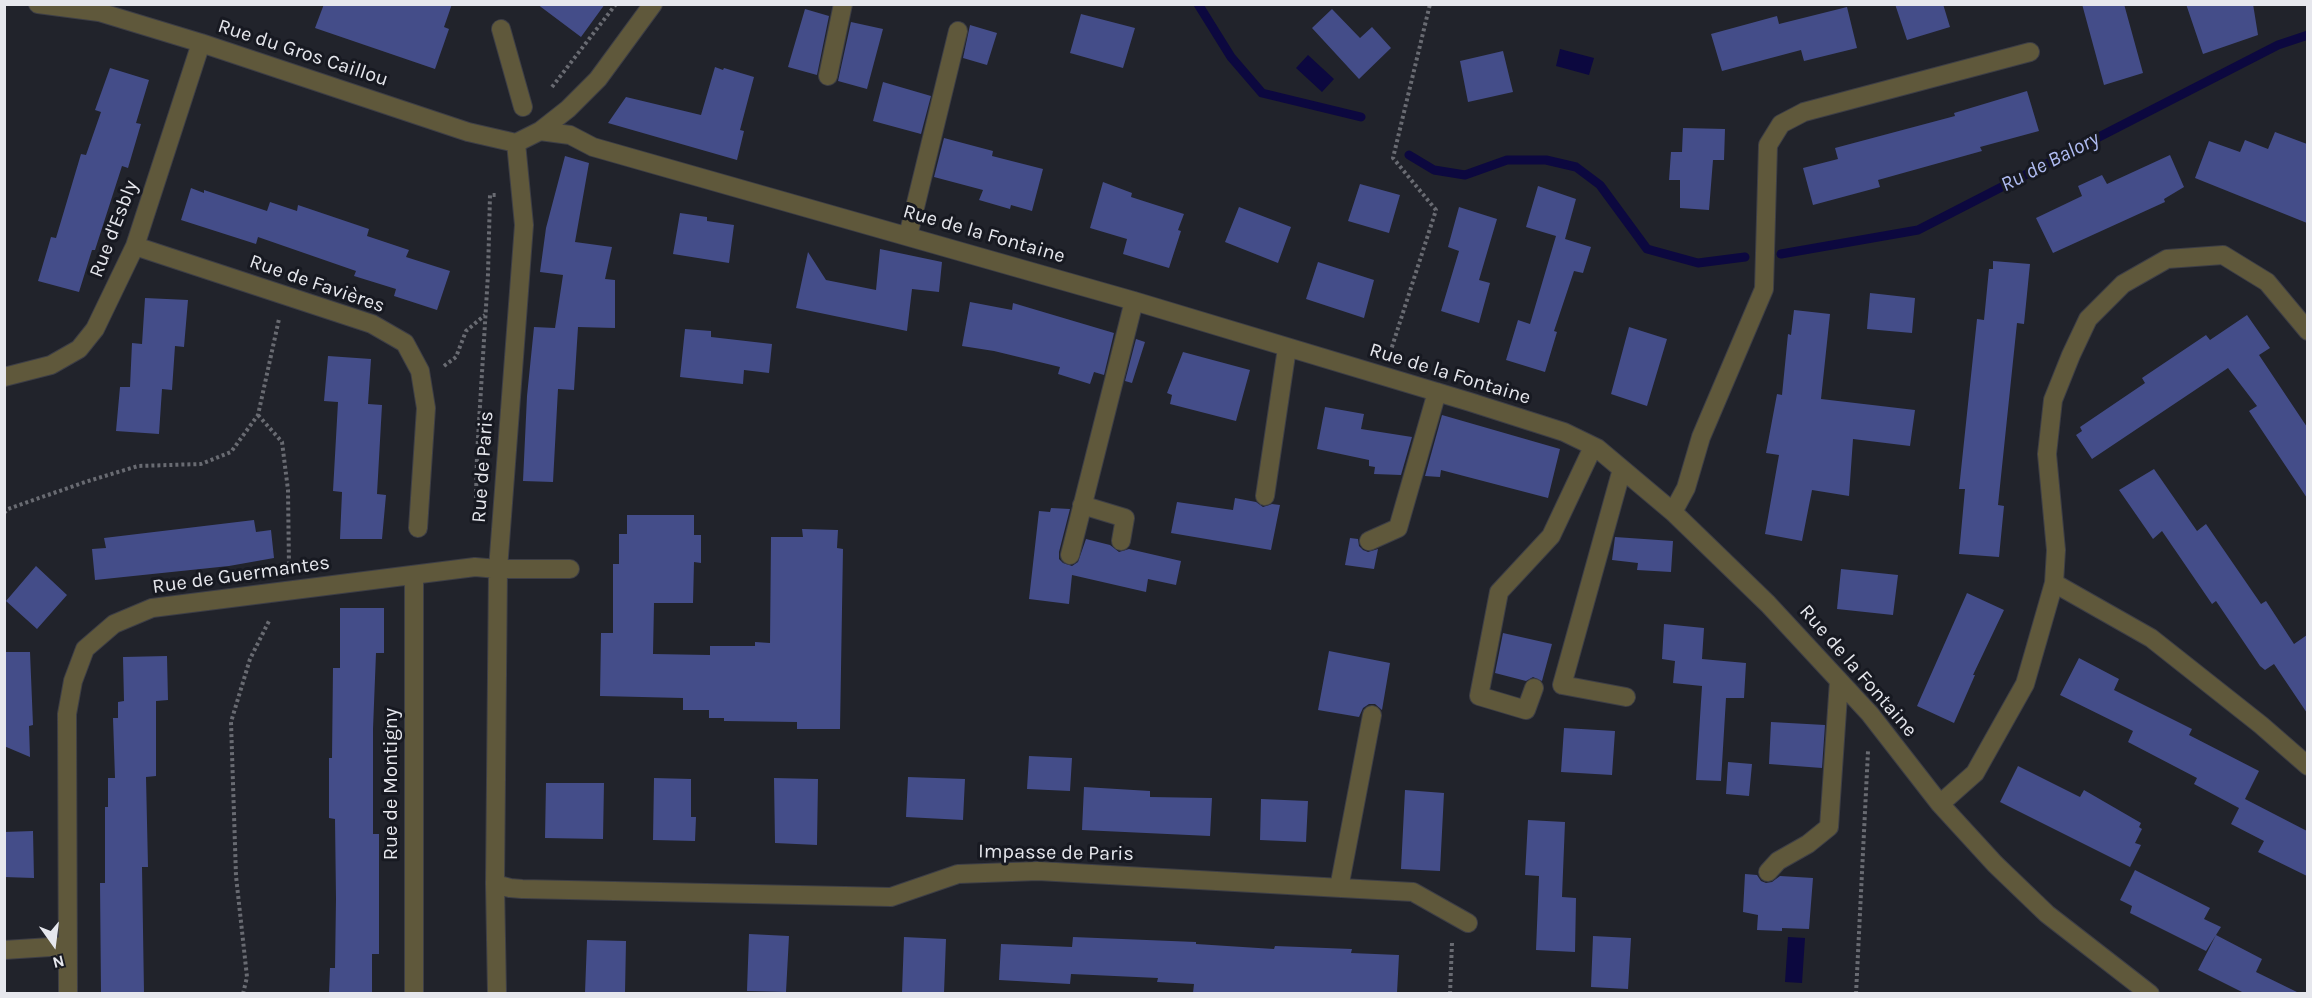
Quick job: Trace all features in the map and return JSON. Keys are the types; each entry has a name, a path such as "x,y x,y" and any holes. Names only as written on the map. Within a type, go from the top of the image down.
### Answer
{"street":[{"name":"Rue du Gros Caillou","path":"38,4 99,12 122,11 201,43 468,132 516,143"},
{"path":"516,143 540,131 568,109 598,80 653,4"},
{"path":"828,76 843,4"},
{"path":"501,30 523,107"},
{"path":"908,236 958,32"},
{"name":"Rue d'Esbly","path":"4,377 51,365 79,349 95,329 135,246 201,43"},
{"path":"1672,512 1686,488 1701,437 1764,289 1768,145 1781,124 1804,112 2030,52"},
{"name":"Rue de la Fontaine","path":"540,131 570,135 593,147 1134,301 1564,432 1593,447 1672,512 1768,604 1870,714 1940,804 1995,864 2047,914 2150,993"},
{"name":"Rue de Paris","path":"497,993 495,884 498,569 524,225 516,143"},
{"name":"Rue de Favières","path":"135,246 372,324 405,343 420,371 426,408 418,528"},
{"path":"1940,804 1975,773 2025,684 2054,583 2056,550 2047,454 2053,400 2088,319 2123,284 2167,259 2223,255 2267,282 2307,331"},
{"path":"1070,555 1134,301"},
{"path":"1265,496 1287,348"},
{"path":"1369,541 1398,528 1437,392"},
{"path":"1534,688 1526,710 1479,696 1500,592 1551,536 1593,447"},
{"path":"1622,469 1563,685 1626,697"},
{"path":"1082,505 1125,518 1121,541"},
{"name":"Rue de Guermantes","path":"68,993 66,946 67,714 73,681 85,649 114,624 152,609 283,590 475,567 570,569"},
{"name":"Rue de Montigny","path":"414,575 414,993"},
{"path":"2054,583 2151,638 2261,725 2307,766"},
{"path":"1768,872 1778,861 1808,844 1829,827 1839,681"},
{"path":"1339,888 1372,715"},
{"name":"Impasse de Paris","path":"495,884 522,889 891,897 958,874 1038,871 1413,892 1461,919"},
{"path":"4,950 66,946"}],"path":[{"path":"549,91 616,4"},
{"path":"1383,377 1436,210 1393,158 1430,4"},
{"path":"4,513 8,509 138,466 201,464 231,452 258,415 285,295"},
{"path":"422,384 456,357 466,331 486,315"},
{"path":"243,993 247,977 236,876 231,722 250,659 283,590 289,567 288,490 282,442 258,415"},
{"path":"1856,993 1870,714"},
{"path":"1450,993 1461,919"}],"shaded area":[{"path":"1560,49 1594,58 1589,75 1556,66"},
{"path":"1308,55 1334,79 1322,92 1296,68"},
{"path":"1788,937 1805,938 1802,983 1785,982"}],"building":[{"path":"324,4 452,4 444,27 449,29 435,69 315,28"},
{"path":"537,4 605,4 581,37"},
{"path":"1895,4 1943,4 1950,27 1907,40"},
{"path":"2082,4 2124,4 2143,73 2104,85"},
{"path":"2186,4 2253,4 2258,35 2203,54"},
{"path":"1847,7 1857,48 1804,61 1801,50 1722,71 1711,34 1777,16 1779,24"},
{"path":"805,9 829,16 817,75 788,67"},
{"path":"1332,9 1360,38 1372,27 1391,48 1359,79 1312,28"},
{"path":"1081,14 1135,28 1123,68 1070,53"},
{"path":"851,22 883,29 867,89 838,81"},
{"path":"970,25 997,33 987,65 963,58"},
{"path":"1503,51 1513,92 1468,102 1460,61"},
{"path":"715,67 754,77 740,130 744,131 737,160 608,123 626,97 701,115"},
{"path":"110,68 149,80 136,123 141,124 128,168 122,166 79,292 38,281 51,237 56,238 81,154 86,155 101,112 95,110"},
{"path":"883,82 931,96 921,134 873,121"},
{"path":"2027,91 2039,131 1980,147 1982,151 1878,180 1880,187 1813,205 1803,168 1838,159 1835,148 1955,116 1954,113"},
{"path":"1683,128 1725,129 1724,160 1713,160 1709,210 1680,208 1680,180 1669,180 1671,152 1682,152"},
{"path":"2275,132 2307,144 2307,223 2195,178 2209,141 2240,152 2245,140 2268,149"},
{"path":"944,138 993,151 992,156 1043,169 1032,211 1011,205 1010,209 979,200 983,190 934,177"},
{"path":"2170,155 2184,187 2164,199 2165,202 2053,253 2036,218 2082,196 2078,186 2102,175 2107,184"},
{"path":"565,156 589,163 575,242 612,247 605,279 615,280 615,328 578,327 574,390 558,389 553,482 523,481 527,396 534,327 555,328 563,275 540,272 546,228"},
{"path":"1103,182 1132,193 1131,197 1184,214 1169,268 1123,254 1127,239 1090,228"},
{"path":"1360,184 1400,195 1389,233 1348,221"},
{"path":"1538,186 1576,199 1565,239 1591,247 1583,273 1574,271 1554,331 1557,332 1545,372 1506,360 1518,320 1530,324 1556,236 1526,227"},
{"path":"191,188 204,193 204,190 267,211 270,202 297,211 298,205 369,229 367,236 409,250 406,257 450,271 437,310 394,296 396,289 354,276 356,271 258,237 256,244 181,220"},
{"path":"1239,207 1291,227 1278,263 1225,242"},
{"path":"1459,207 1497,219 1479,280 1490,283 1479,323 1441,311 1459,251 1448,247"},
{"path":"680,213 707,217 707,221 734,225 729,263 673,254"},
{"path":"880,249 942,262 939,292 912,289 907,331 796,308 808,252 826,280 876,290"},
{"path":"1993,261 2030,264 2024,324 2017,323 1998,505 2004,506 1999,557 1959,554 1965,489 1959,489 1977,319 1984,320 1989,269 1993,269"},
{"path":"1318,262 1374,280 1364,318 1306,299"},
{"path":"1870,293 1915,298 1912,333 1867,329"},
{"path":"145,298 188,300 184,347 175,346 172,390 162,389 159,434 116,431 120,387 130,387 132,343 142,344"},
{"path":"970,302 1012,310 1013,303 1114,333 1104,375 1094,372 1090,384 1058,374 1060,367 994,351 962,346"},
{"path":"1794,310 1830,314 1821,399 1915,410 1910,446 1853,439 1849,496 1812,490 1802,541 1765,534 1779,455 1766,453 1777,394 1782,395 1788,334 1791,335"},
{"path":"2247,315 2270,348 2259,355 2307,427 2307,498 2249,411 2257,406 2228,368 2092,459 2076,435 2082,431 2080,427 2145,383 2142,378 2206,335 2210,340"},
{"path":"1629,327 1667,339 1647,406 1611,394"},
{"path":"685,329 711,331 711,337 772,344 769,373 744,370 743,384 680,377"},
{"path":"1136,339 1145,342 1132,383 1125,381"},
{"path":"1183,352 1250,370 1236,421 1170,404 1172,395 1167,393"},
{"path":"328,356 371,359 368,404 382,405 377,494 386,495 382,539 340,539 342,492 333,491 338,402 324,401"},
{"path":"1325,407 1364,414 1361,429 1412,437 1401,475 1374,474 1375,467 1369,466 1369,460 1317,449"},
{"path":"1442,415 1560,449 1548,498 1441,470 1440,477 1425,476"},
{"path":"2154,469 2197,531 2206,524 2261,604 2266,601 2294,644 2307,635 2307,713 2274,664 2265,670 2260,666 2216,601 2212,604 2162,531 2153,539 2119,490"},
{"path":"1235,498 1256,502 1263,507 1272,504 1280,505 1271,550 1171,533 1177,502 1233,510"},
{"path":"1051,508 1070,509 1059,552 1059,559 1063,563 1072,566 1078,562 1086,539 1110,545 1119,552 1129,549 1181,561 1176,585 1148,579 1146,592 1072,575 1069,604 1029,599 1039,511 1050,512"},
{"path":"627,515 694,515 694,535 701,535 701,563 694,562 693,603 654,603 653,654 710,655 710,646 755,646 755,642 770,643 771,537 803,537 802,529 838,530 837,548 843,549 840,729 797,729 797,722 724,721 724,718 709,718 709,710 683,710 683,698 600,696 601,633 613,633 613,564 619,564 619,534 627,534"},
{"path":"254,520 256,532 271,530 274,558 229,566 95,580 92,549 106,548 104,538"},
{"path":"1615,537 1673,541 1671,572 1637,570 1638,563 1612,560"},
{"path":"1350,538 1358,539 1359,546 1368,552 1378,549 1374,569 1345,565"},
{"path":"36,566 67,595 37,629 6,601"},
{"path":"1841,569 1898,575 1893,615 1837,609"},
{"path":"1967,593 2004,610 1973,675 1975,675 1954,723 1917,706"},
{"path":"340,608 384,608 384,653 376,653 373,729 373,834 379,834 379,954 372,954 372,993 329,993 330,968 335,968 336,899 335,819 329,818 329,758 332,758 333,668 340,668"},
{"path":"1664,624 1704,628 1702,659 1746,663 1744,698 1726,698 1721,781 1696,780 1702,686 1673,683 1675,661 1662,659"},
{"path":"1503,633 1552,644 1542,681 1533,677 1526,681 1495,673"},
{"path":"1329,651 1390,663 1382,710 1375,704 1369,704 1363,708 1359,717 1318,710"},
{"path":"4,652 30,652 33,725 29,726 30,757 4,746"},
{"path":"167,656 168,700 156,701 156,776 146,777 148,867 142,867 144,993 101,993 100,883 105,883 105,807 108,807 108,778 115,778 113,718 118,718 118,702 124,701 123,657"},
{"path":"2079,658 2119,679 2114,690 2192,729 2189,735 2259,771 2245,799 2307,831 2307,876 2258,852 2264,841 2231,824 2239,808 2194,784 2197,778 2128,742 2133,731 2060,695"},
{"path":"1771,722 1825,725 1822,768 1769,764"},
{"path":"1564,728 1615,731 1612,775 1561,772"},
{"path":"1029,756 1072,758 1070,791 1027,789"},
{"path":"1728,762 1752,764 1749,796 1726,794"},
{"path":"2018,766 2080,797 2084,790 2141,823 2139,827 2142,829 2135,843 2141,845 2130,867 2000,802"},
{"path":"908,777 965,779 963,820 906,817"},
{"path":"654,778 691,779 691,817 696,817 695,841 653,840"},
{"path":"774,778 818,779 817,845 775,843"},
{"path":"546,783 604,783 603,839 545,838"},
{"path":"1084,787 1150,791 1150,797 1212,798 1210,836 1082,830"},
{"path":"1405,790 1444,793 1440,871 1401,869"},
{"path":"1261,799 1308,801 1306,842 1260,840"},
{"path":"1528,820 1565,822 1562,897 1576,898 1575,952 1536,950 1539,876 1525,875"},
{"path":"33,831 34,878 4,877 4,832"},
{"path":"2135,870 2210,908 2204,919 2221,927 2206,951 2130,913 2132,906 2120,900"},
{"path":"1745,874 1757,875 1761,881 1766,883 1780,876 1813,878 1809,929 1757,930 1758,915 1743,912"},
{"path":"749,934 789,936 786,992 747,991"},
{"path":"2216,935 2262,959 2256,972 2299,993 2244,993 2198,970"},
{"path":"1593,936 1631,938 1628,989 1591,987"},
{"path":"904,937 946,939 944,993 902,993"},
{"path":"1073,937 1196,942 1196,944 1274,949 1275,946 1352,949 1351,953 1399,955 1397,993 1193,993 1194,984 1157,982 1158,978 1071,974 1070,984 999,980 1001,944 1072,947"},
{"path":"587,940 626,941 625,993 585,993"}],"waterway":[{"name":"Ru de Balory","path":"1198,4 1231,57 1262,93 1361,117"},
{"name":"Ru de Balory","path":"1781,254 1918,230 2278,45 2308,35"},
{"name":"Ru de Balory","path":"1409,155 1434,170 1465,175 1507,160 1546,160 1576,167 1600,185 1647,249 1698,263 1745,257"}]}
